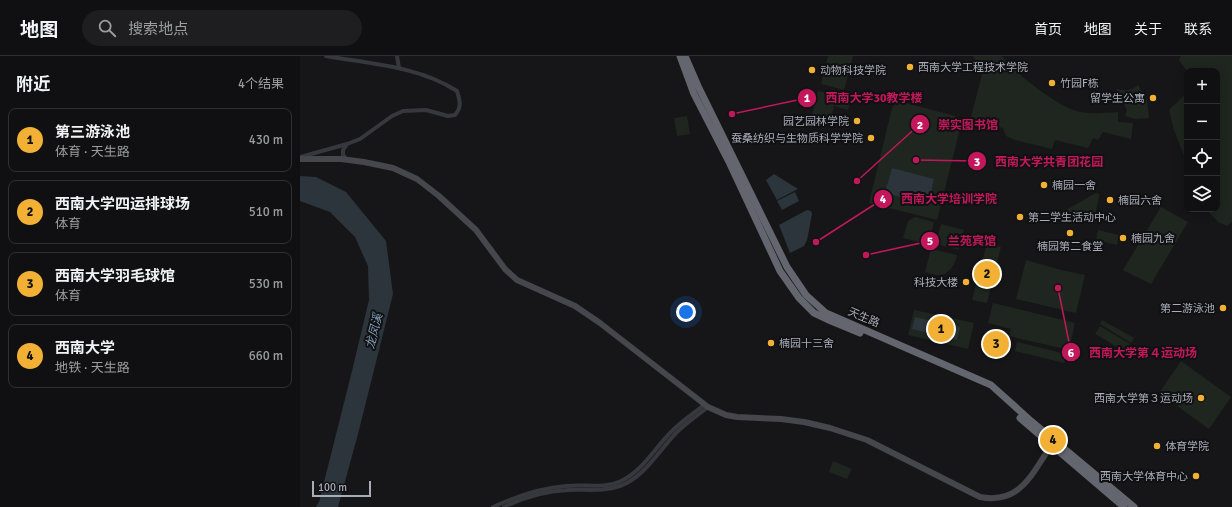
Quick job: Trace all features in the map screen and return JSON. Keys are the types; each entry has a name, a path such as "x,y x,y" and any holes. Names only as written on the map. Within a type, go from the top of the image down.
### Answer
{"highway":[{"name":"天生路","path":"680,56 694,94 730,164 780,271 799,298 814,313 832,322 883,341 989,390 1134,507"},
{"name":"天生路","path":"686,56 698,86 787,267 806,295 826,313 991,385 1124,507"}],"street":[{"path":"300,158 360,139 392,116 402,111 426,110 448,116 455,115 459,109 460,100 457,91 445,83 399,68 326,56"},
{"path":"397,56 399,68"},
{"path":"347,144 343,150 343,155 347,160"},
{"path":"300,158 364,162 393,168 417,179 439,196 476,230 505,269 517,280 575,306 619,336 706,406 726,415 804,422 850,434 867,440 980,497 988,498 1004,497 1012,494 1024,486 1053,443"},
{"path":"493,507 515,497 541,489 568,486 605,486 619,482 629,477 640,467 674,429 706,406"},
{"path":"504,507 542,493 568,490 605,490 631,481 644,470 677,431 706,406"}],"shaded area":[{"path":"828,56 853,56 844,90 821,84"},
{"path":"973,56 1002,56 1016,71 1038,89 1062,105 1073,110 1090,113 1118,112 1118,122 1133,123 1131,139 1103,132 1098,140 1093,138 1088,148 1055,140 1052,149 1015,140 1006,136 1003,128 970,121 983,71"},
{"path":"1181,56 1232,56 1232,222 1227,226 1218,222 1209,212 1220,212 1220,68 1185,68 1179,60"},
{"path":"1138,85 1147,100 1149,118 1136,119 1125,116 1127,110 1116,89 1127,90"},
{"path":"818,91 851,99 848,110 834,106 831,119 812,115"},
{"path":"1184,96 1184,155 1174,130 1169,110"},
{"path":"902,102 955,116 961,125 937,220 869,203 892,108 896,103"},
{"path":"687,116 690,134 677,136 674,118"},
{"path":"1096,193 1099,194 1099,198 1093,222 1064,215 1066,210"},
{"path":"1161,207 1188,222 1151,284 1123,270"},
{"path":"915,217 934,222 929,244 903,238 908,221"},
{"path":"941,224 964,230 959,250 936,244"},
{"path":"1098,230 1119,235 1117,245 1096,240"},
{"path":"987,243 1001,247 987,303 972,300"},
{"path":"931,249 957,255 955,262 949,271 942,275 925,272"},
{"path":"1026,260 1085,275 1076,313 1016,299"},
{"path":"993,303 1075,323 1069,350 1009,336 1011,329 988,323"},
{"path":"914,310 974,323 968,349 908,335"},
{"path":"1102,320 1134,338 1131,343 1100,324"},
{"path":"1100,326 1130,344 1126,352 1095,334"},
{"path":"1017,342 1066,354 1064,363 1015,351"},
{"path":"1181,361 1231,397 1209,429 1159,393"},
{"path":"833,461 852,469 847,479 829,472"}],"water":[{"path":"892,168 934,179 928,204 885,193"},
{"path":"774,174 798,189 777,200 766,180"},
{"name":"龙凤溪","path":"300,176 316,177 346,192 386,241 393,294 338,507 316,507 319,502 369,300 368,266 355,237 330,212 300,201"},
{"path":"795,192 799,201 782,210 777,201"},
{"path":"807,210 811,211 812,214 807,240 804,246 790,253 779,225"},
{"path":"915,317 943,324 941,336 912,329"},
{"path":"946,323 960,327 957,340 942,336"}],"place":[{"name":"西南大学工程技术学院","path":"910,67"},
{"name":"动物科技学院","path":"812,70"},
{"name":"竹园F栋","path":"1052,83"},
{"name":"留学生公寓","path":"1153,98"},
{"name":"西南大学30教学楼","path":"732,114"},
{"name":"园艺园林学院","path":"857,121"},
{"name":"蚕桑纺织与生物质科学学院","path":"871,138"},
{"name":"西南大学共青团花园","path":"916,160"},
{"name":"崇实图书馆","path":"857,181"},
{"name":"楠园一舍","path":"1044,185"},
{"name":"楠园六舍","path":"1110,200"},
{"name":"第二学生活动中心","path":"1020,217"},
{"name":"楠园第二食堂","path":"1070,233"},
{"name":"楠园九舍","path":"1123,238"},
{"name":"西南大学培训学院","path":"816,242"},
{"name":"兰苑宾馆","path":"866,255"},
{"name":"西南大学四运排球场","path":"987,274"},
{"name":"科技大楼","path":"966,282"},
{"name":"西南大学第４运动场","path":"1058,288"},
{"name":"第二游泳池","path":"1223,308"},
{"name":"第三游泳池","path":"941,329"},
{"name":"楠园十三舍","path":"771,343"},
{"name":"西南大学羽毛球馆","path":"996,344"},
{"name":"西南大学第３运动场","path":"1201,398"},
{"name":"西南大学","path":"1053,440"},
{"name":"体育学院","path":"1157,446"},
{"name":"西南大学体育中心","path":"1196,476"}]}
